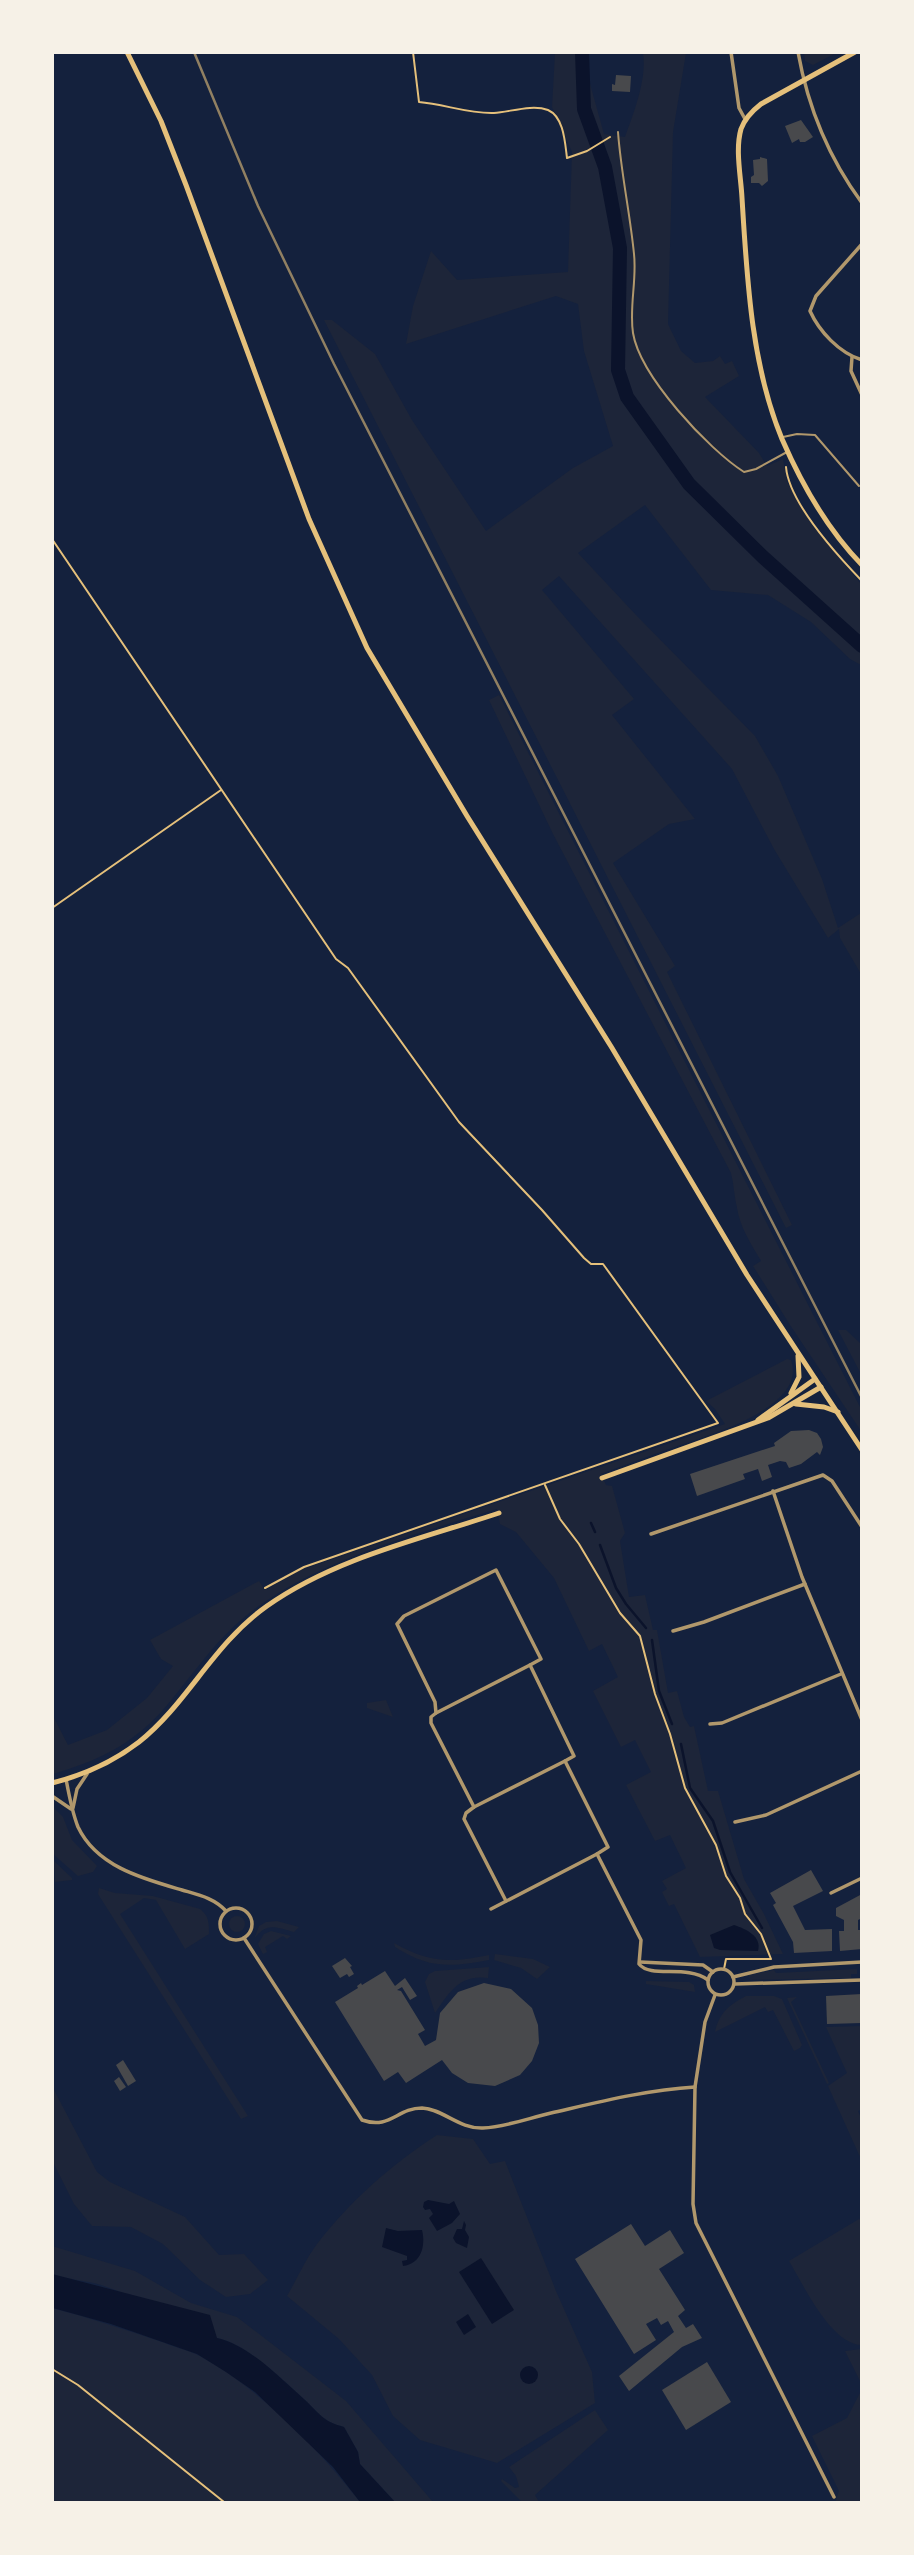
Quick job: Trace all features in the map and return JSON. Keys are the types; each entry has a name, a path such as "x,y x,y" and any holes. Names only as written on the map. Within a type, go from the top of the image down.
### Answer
{"main road":[{"path":"127,52 161,121 313,528 367,648 431,758 612,1048 747,1275 862,1450"},
{"path":"855,52 761,104 745,119 740,131 739,155 747,271 763,377 788,452 818,510 862,565"},
{"path":"790,1396 799,1377 798,1353"},
{"path":"755,1422 815,1379"},
{"path":"602,1478 755,1422 795,1404 821,1387"},
{"path":"795,1404 824,1407 838,1412"},
{"path":"52,1783 88,1772 127,1751 148,1734 222,1646 268,1606 330,1571 499,1513"}],"street":[{"path":"732,52 739,108 745,119"},
{"path":"798,52 803,82 821,134 833,158 862,202"},
{"path":"862,244 816,296 810,311 822,331 852,357 862,360"},
{"path":"852,357 851,371 862,395"},
{"path":"651,1534 823,1475 832,1481 862,1527"},
{"path":"773,1491 805,1584 862,1720"},
{"path":"436,1713 435,1702 398,1621 496,1570 541,1659 431,1717 431,1723 474,1807"},
{"path":"673,1631 805,1584"},
{"path":"506,1901 464,1819 466,1813 574,1756 530,1665"},
{"path":"710,1724 722,1723 841,1674"},
{"path":"491,1909 608,1847 565,1761"},
{"path":"735,1822 766,1815 862,1771"},
{"path":"73,1810 77,1789 88,1772"},
{"path":"66,1779 73,1810 84,1837 106,1860 134,1874 210,1899 226,1911"},
{"path":"52,1796 73,1810"},
{"path":"597,1854 641,1940 641,1967 646,1970 697,1973 708,1980"},
{"path":"831,1893 862,1878"},
{"path":"240,1908 250,1915 252,1927 244,1938 232,1939 223,1932 221,1917 226,1911 240,1908"},
{"path":"244,1938 362,2120 373,2124 396,2119 411,2109 420,2108 467,2127 490,2127 603,2100 695,2087"},
{"path":"639,1962 703,1965 713,1972"},
{"path":"733,1977 774,1967 862,1962"},
{"path":"735,1984 733,1977 724,1969 713,1972 708,1980 709,1989 715,1995 725,1995 735,1984 862,1980"},
{"path":"715,1995 705,2022 695,2087 693,2204 696,2223 834,2497"}],"lane":[{"path":"618,132 635,256 631,317 633,336 645,365 697,430 729,462 744,472 756,469 788,452"},
{"path":"782,437 815,435 859,486"}],"path":[{"path":"413,52 419,102 492,113 537,108 549,110 558,118 567,158 587,152 610,137"},
{"path":"788,452 786,461 789,482 816,528 862,582"},
{"path":"52,539 335,959 348,968 459,1122 584,1258 591,1264 603,1264 718,1423 304,1567 265,1588"},
{"path":"52,908 222,790"},
{"path":"545,1484 560,1519 579,1544 620,1613 640,1636 655,1695 670,1734 685,1788 716,1845 722,1867 740,1898 745,1914 761,1934 771,1959 726,1959 724,1969"},
{"path":"52,2369 78,2385 224,2502"}],"shaded area":[{"path":"555,53 586,53 589,80 604,134 625,137 641,84 643,53 686,53 673,132 668,324 681,351 695,363 713,361 720,356 725,364 732,361 739,376 705,397 759,453 767,466 783,459 787,482 815,528 861,584 861,665 850,659 811,622 768,595 711,590 645,505 578,553 755,736 778,776 822,879 838,928 861,913 861,974 840,938 839,929 828,938 774,849 732,769 559,576 542,590 634,699 612,715 695,819 669,824 613,863 675,966 667,972 792,1225 786,1228 324,320 332,320 375,354 412,420 486,531 573,468 613,446 584,351 578,304 556,296 406,344 413,306 431,251 457,280 568,272 572,152 552,107"},
{"path":"804,53 836,53 813,65 805,61"},
{"path":"499,695 861,1409 861,1431 753,1266 761,1261 741,1222 731,1173 553,834 489,700"},
{"path":"838,1330 846,1330 861,1344 861,1374"},
{"path":"787,1359 791,1360 792,1377 784,1392 770,1406 751,1418 601,1474 606,1485 612,1486 625,1533 620,1541 629,1597 645,1595 653,1630 657,1630 668,1693 677,1691 684,1717 690,1727 694,1726 708,1791 718,1791 744,1879 783,1954 700,1957 674,1904 669,1906 662,1892 667,1889 662,1881 686,1868 670,1835 655,1841 626,1785 651,1772 635,1740 621,1747 593,1691 618,1677 602,1644 589,1651 554,1578 516,1532 500,1524 497,1509 367,1551 303,1579 274,1596 247,1615 223,1637 162,1711 138,1734 98,1758 53,1774 52,1714 68,1745 107,1730 147,1698 173,1666 161,1659 150,1640 259,1581 265,1590 301,1570 725,1424 706,1401"},
{"path":"386,1700 393,1717 367,1708 367,1703"},
{"path":"52,1806 63,1817 72,1840 97,1866 93,1872 78,1876 53,1854"},
{"path":"54,1861 72,1878 72,1880 55,1882"},
{"path":"99,1888 115,1893 153,1896 200,1909 205,1914 209,1923 209,1934 185,1949 156,1900 144,1898 120,1914 248,2116 241,2119 98,1894"},
{"path":"234,1916 240,1916 245,1924 243,1930 234,1932 229,1927 229,1921"},
{"path":"277,1921 299,1927 294,1932 267,1928 254,1939 259,1926"},
{"path":"734,1925 755,1937 758,1951 714,1948 710,1935"},
{"path":"271,1931 291,1936 287,1939 283,1936 265,1947 267,1952 263,1954 258,1944 264,1934"},
{"path":"394,1943 440,1960 489,1955 489,1960 452,1965 430,1963 407,1954 395,1947"},
{"path":"495,1954 533,1959 550,1967 537,1979 521,1968 494,1960"},
{"path":"489,1967 488,1978 462,1982 450,1992 435,2013 425,1982 429,1974 435,1971"},
{"path":"857,1969 857,1974 851,1974 851,1978 750,1980 749,1975 774,1970 776,1973"},
{"path":"646,1981 689,1982 694,1985 695,1992 646,1984"},
{"path":"746,1996 774,1996 782,1999 802,2045 800,2048 794,2051 773,2010 768,2012 765,2007 715,2032 726,2010"},
{"path":"797,1997 791,2002 829,2083 827,2084 787,1998"},
{"path":"861,2026 862,2109 858,2111 861,2118 861,2159 828,2086 847,2073 826,2027"},
{"path":"53,2088 97,2172 110,2182 185,2217 219,2255 244,2254 268,2280 250,2294 226,2297 200,2280 163,2244 131,2227 92,2226 74,2204 53,2162"},
{"path":"437,2135 473,2139 490,2164 505,2161 556,2291 592,2372 595,2403 497,2463 420,2440 393,2416 372,2375 339,2339 287,2296 313,2250 343,2213 388,2171"},
{"path":"428,2200 449,2204 454,2201 460,2214 452,2223 437,2231 429,2218 433,2214 430,2209 425,2210 423,2207"},
{"path":"859,2219 862,2220 862,2345 839,2335 829,2324 810,2298 789,2261"},
{"path":"464,2221 469,2237 467,2248 456,2243 453,2238 457,2229 462,2229"},
{"path":"386,2228 398,2231 422,2230 421,2253 414,2262 403,2266 402,2261 407,2260 407,2256 382,2247"},
{"path":"52,2246 135,2271 191,2303 237,2317 346,2401 433,2502 395,2502 360,2464 358,2452 344,2427 322,2416 275,2373 240,2347 116,2290 53,2274"},
{"path":"481,2258 514,2310 492,2324 459,2272"},
{"path":"52,2274 210,2315 217,2338 252,2355 322,2416 344,2427 358,2452 360,2464 395,2502 360,2502 333,2467 255,2392 197,2354 111,2324 53,2308"},
{"path":"52,2308 200,2356 245,2385 287,2422 326,2461 360,2502 53,2502"},
{"path":"468,2314 476,2327 464,2335 456,2322"},
{"path":"862,2349 861,2383 845,2351"},
{"path":"529,2366 535,2369 538,2375 535,2381 529,2384 523,2381 520,2375 523,2369"},
{"path":"861,2391 861,2502 835,2502 839,2491 812,2436 847,2418"},
{"path":"595,2410 608,2430 535,2495 539,2502 522,2502 501,2481 502,2479 515,2488 519,2487 516,2476 509,2467"}],"building":[{"path":"616,75 631,76 630,92 612,91"},
{"path":"801,120 813,137 805,142 800,142 799,139 792,143 785,126"},
{"path":"760,157 767,159 768,181 762,186 759,183 751,183 751,177 754,175 753,160"},
{"path":"809,1430 817,1433 821,1439 823,1447 820,1455 817,1452 801,1464 789,1468 786,1462 780,1461 768,1465 772,1477 762,1481 758,1469 743,1474 745,1479 697,1496 690,1474 775,1446 774,1443 791,1431"},
{"path":"811,1870 823,1891 793,1906 805,1930 832,1929 832,1951 794,1953 793,1942 773,1905 776,1903 770,1893"},
{"path":"862,1894 862,1918 858,1920 858,1930 862,1930 862,1949 840,1951 839,1931 844,1931 844,1920 836,1916 836,1908"},
{"path":"345,1958 352,1966 350,1967 354,1974 340,1978 332,1966"},
{"path":"385,1971 395,1986 405,1978 417,1996 410,2000 402,1987 397,1990 401,1991 425,2030 418,2034 425,2046 436,2040 440,2013 458,1992 484,1983 511,1989 532,2008 538,2025 539,2043 532,2061 520,2075 495,2086 468,2083 452,2073 442,2060 406,2083 398,2072 384,2081 335,2002 358,1988 361,1983 362,1985"},
{"path":"862,1994 862,2023 827,2024 826,1996"},
{"path":"123,2060 136,2081 128,2086 116,2065"},
{"path":"119,2077 126,2087 120,2091 114,2081"},
{"path":"631,2224 645,2246 670,2230 684,2253 659,2269 685,2310 678,2316 686,2328 693,2324 702,2338 682,2347 629,2391 619,2376 674,2332 668,2321 661,2325 657,2318 646,2324 656,2340 634,2354 575,2259"},
{"path":"707,2362 731,2402 686,2430 662,2390"}],"waterway":[{"path":"582,52 584,109 605,167 620,248 618,370 627,397 689,484 763,557 862,646"},
{"path":"591,1523 595,1532"},
{"path":"600,1545 616,1588 646,1628"},
{"path":"652,1640 659,1691 672,1724"},
{"path":"681,1744 690,1788 713,1821 730,1872 762,1928"}],"railway":[{"path":"194,52 258,206 334,364 862,1398"}]}
